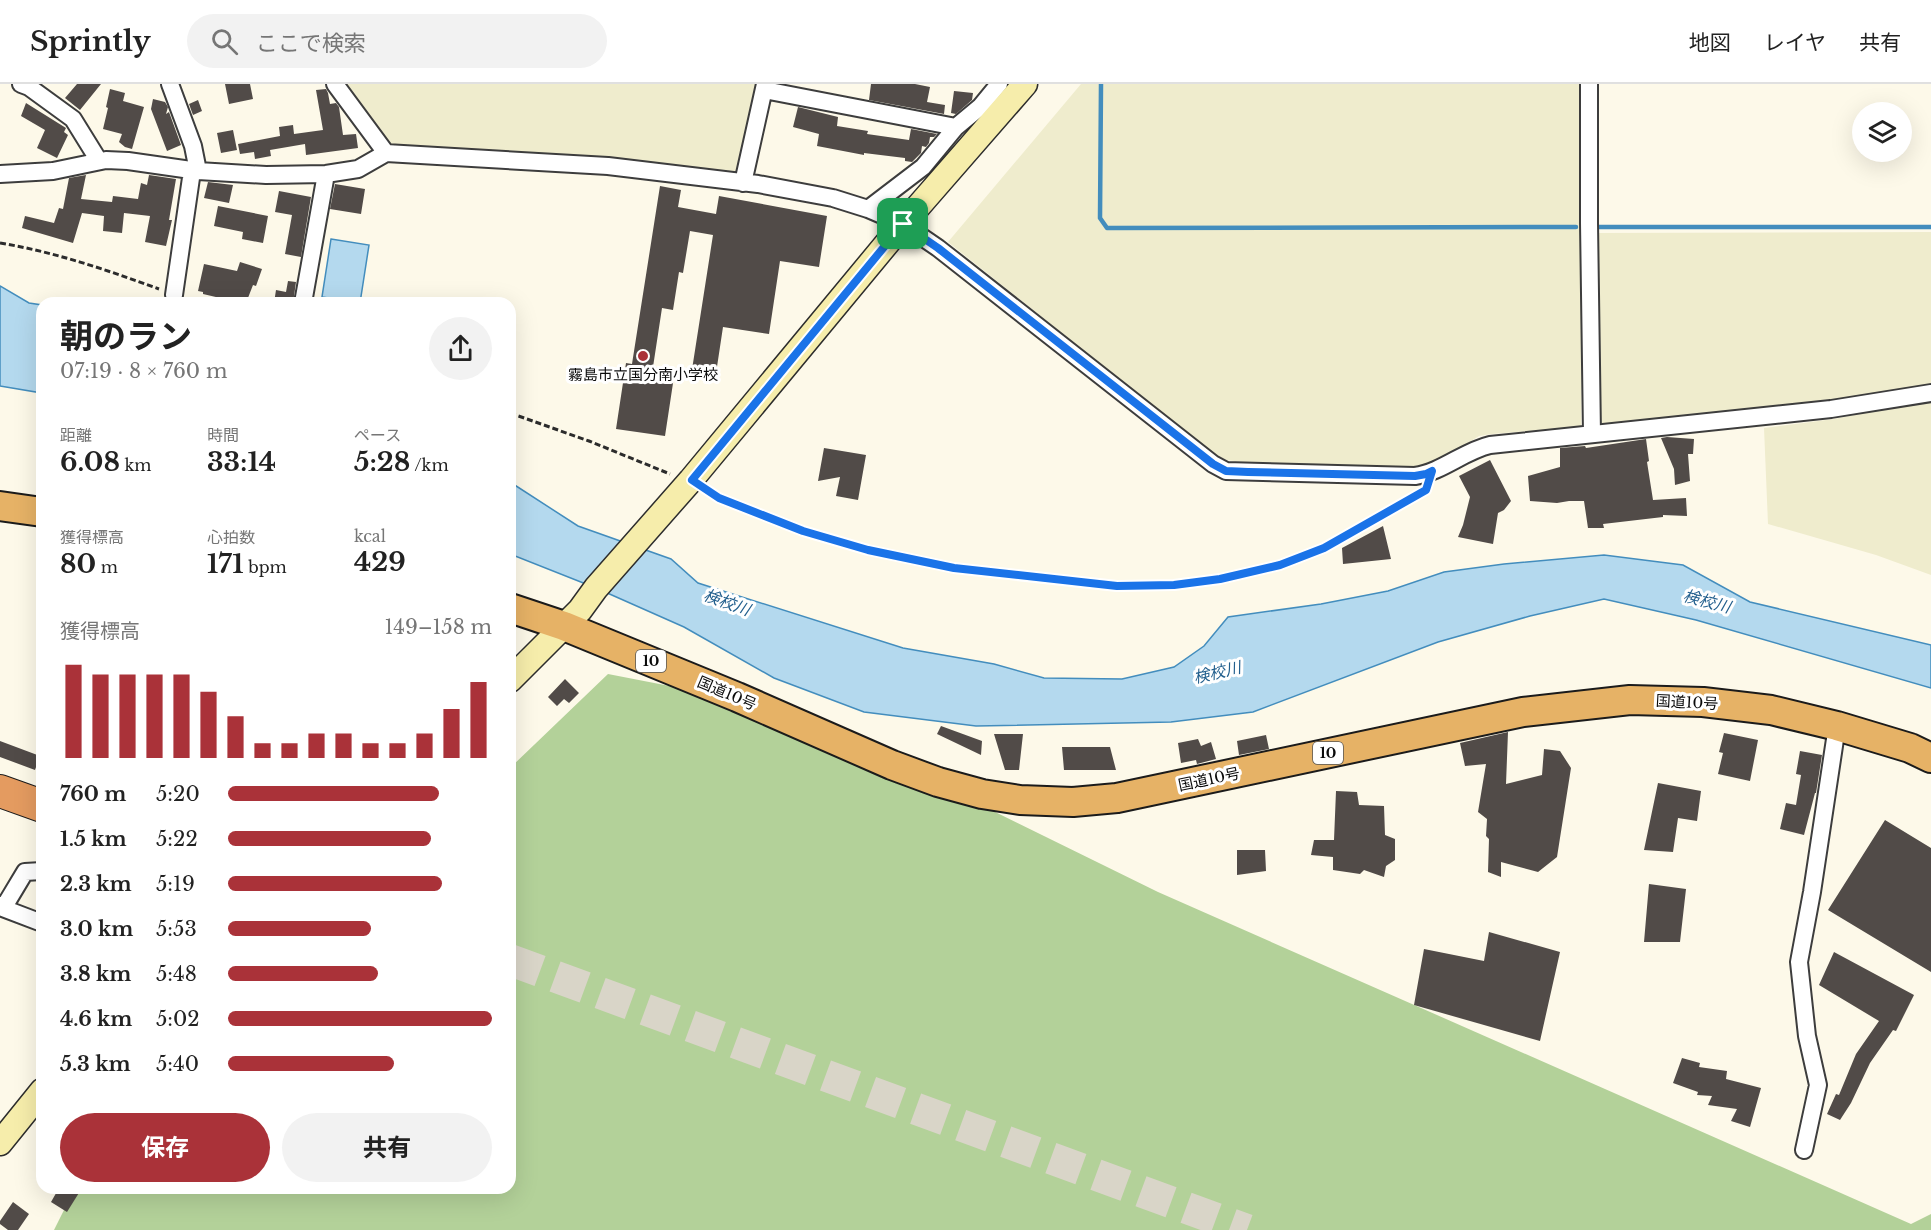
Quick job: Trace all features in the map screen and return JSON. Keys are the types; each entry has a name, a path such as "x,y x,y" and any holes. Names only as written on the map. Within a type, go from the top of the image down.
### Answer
{"highway":[{"path":"0,506 36,511"},
{"name":"国道10号","path":"516,609 572,618 737,697 901,768 938,782 982,794 1020,800 1073,802 1117,798 1523,712 1630,700 1703,702 1771,710 1837,726 1910,748 1931,758"},
{"path":"0,777 36,790"},
{"path":"0,791 36,804"}],"main road":[{"path":"516,674 572,618 692,480 903,224 1025,84"},
{"path":"0,1143 36,1099"}],"street":[{"path":"21,84 74,118 99,161"},
{"path":"170,84 193,146 195,171 174,295"},
{"path":"335,84 386,153"},
{"path":"868,209 923,167 956,127 980,107 999,84"},
{"path":"1589,84 1592,434"},
{"path":"743,183 764,87 956,127"},
{"path":"0,174 53,171 106,160 195,171 266,175 326,174 358,169 386,153 608,166 758,184 833,198 868,209 903,224 938,248 1213,464 1226,471 1415,476 1426,474 1477,448 1490,445 1832,410 1931,393"},
{"path":"304,297 326,174"},
{"path":"1804,1150 1818,1085 1808,1036 1799,962 1837,726"},
{"path":"36,872 25,872 1,907 36,921"}],"path":[{"path":"0,243 31,248 93,265 174,295"},
{"path":"516,415 589,441 660,471 692,480 719,498 803,531 868,550 954,568 1117,586 1174,585 1220,579 1280,565 1324,548 1426,490 1432,471"}],"shaded area":[{"path":"339,84 758,84 739,177 390,144 373,130"},
{"path":"1081,84 1585,84 1581,427 1479,436 1433,465 1414,467 1242,462 1226,460 1212,453 948,242"},
{"path":"1931,232 1931,386 1866,397 1597,427 1595,233"},
{"path":"1931,400 1931,575 1876,555 1768,524 1764,428 1834,419"}],"green space":[{"path":"608,674 685,689 920,775 1158,892 1911,1224 1931,1214 1931,1230 54,1230 72,1194 516,1194 516,762"}],"water":[{"path":"331,239 369,245 361,297 322,297"},
{"path":"0,286 29,303 36,304 36,392 0,386"},
{"name":"検校川","path":"516,486 578,526 671,559 698,583 903,648 994,664 1044,678 1122,679 1174,667 1204,646 1228,617 1321,604 1388,591 1444,572 1604,555 1683,565 1750,602 1931,645 1931,688 1696,620 1604,599 1530,616 1438,642 1253,712 1171,722 976,726 864,712 774,678 684,627 596,588 516,556"}],"building":[{"path":"77,84 101,84 80,110 65,98"},
{"path":"225,84 250,84 253,99 229,104"},
{"path":"871,84 915,84 930,87 927,102 945,105 944,114 869,100"},
{"path":"110,89 125,93 123,101 144,107 132,149 119,142 122,134 103,129"},
{"path":"326,89 330,104 336,103 339,107 343,135 356,134 358,148 306,155 305,144 270,150 271,156 255,159 254,152 240,154 238,144 280,136 279,127 293,125 294,134 323,130 316,90"},
{"path":"954,91 973,93 972,100 956,114 951,113"},
{"path":"153,99 165,102 168,107 166,114 169,112 181,145 167,151 151,109"},
{"path":"198,100 202,111 193,115 189,104"},
{"path":"26,103 66,128 64,132 68,135 57,158 37,148 45,130 21,116"},
{"path":"798,107 838,117 837,126 868,131 867,134 909,140 911,129 937,134 930,137 929,143 926,147 922,146 921,153 912,162 905,161 905,158 864,153 864,155 817,146 819,134 793,127"},
{"path":"233,130 237,150 221,153 217,133"},
{"path":"86,175 81,199 112,202 113,196 138,199 141,183 147,185 149,175 176,179 169,220 172,220 166,246 145,242 150,216 124,213 122,233 103,231 104,216 82,213 73,243 22,228 25,216 54,223 59,208 63,209 69,178"},
{"path":"208,182 233,185 229,203 204,198"},
{"path":"335,184 365,189 361,214 330,209"},
{"path":"660,186 681,190 678,207 716,214 719,196 827,216 819,267 780,261 769,334 723,327 715,380 691,376 713,235 690,231 683,273 679,272 673,310 662,308 653,367 675,370 665,436 616,429 626,363 632,364"},
{"path":"279,191 311,197 301,257 285,254 292,215 275,212"},
{"path":"218,206 268,216 263,243 242,239 243,232 214,226"},
{"path":"240,262 262,269 256,286 253,285 248,297 216,297 198,291 204,264 237,271"},
{"path":"288,281 296,282 294,297 275,297 276,290 286,292"},
{"path":"1661,438 1694,439 1693,454 1688,454 1690,481 1675,485 1674,469"},
{"path":"1646,439 1653,500 1686,498 1687,516 1663,515 1663,517 1603,524 1604,528 1588,528 1584,501 1557,503 1530,501 1528,476 1560,467 1560,448 1585,446 1586,448"},
{"path":"824,448 866,455 858,500 836,496 840,477 818,481"},
{"path":"1490,460 1511,501 1504,510 1498,513 1493,544 1458,537 1470,497 1459,476"},
{"path":"1383,526 1391,559 1343,564 1342,548"},
{"path":"565,679 579,693 569,703 564,699 557,706 548,697"},
{"path":"941,726 982,741 981,755 937,734"},
{"path":"1508,732 1506,784 1542,775 1544,749 1560,751 1571,768 1557,857 1538,872 1501,862 1501,877 1488,872 1487,819 1478,812 1486,764 1465,766 1460,743"},
{"path":"1724,733 1758,740 1750,781 1718,774 1723,753 1719,752"},
{"path":"994,734 1023,734 1019,770 1005,770"},
{"path":"1266,735 1269,749 1239,755 1237,741"},
{"path":"1198,739 1201,746 1211,742 1216,759 1197,764 1196,760 1181,763 1178,743"},
{"path":"0,741 36,754 36,767 35,770 0,757"},
{"path":"1062,747 1110,747 1116,770 1064,770"},
{"path":"1800,751 1822,755 1816,793 1804,835 1780,829 1786,803 1796,805 1801,775 1796,774"},
{"path":"1658,783 1701,791 1697,821 1678,818 1673,852 1644,850"},
{"path":"1336,791 1357,792 1359,805 1384,806 1385,835 1395,839 1395,860 1386,866 1384,877 1364,870 1360,874 1333,870 1333,857 1311,855 1314,840 1334,840"},
{"path":"1885,820 1931,848 1931,972 1828,910"},
{"path":"1237,850 1265,850 1266,871 1237,875"},
{"path":"1649,884 1686,889 1680,942 1644,942"},
{"path":"1489,932 1560,952 1540,1041 1414,1005 1424,949 1484,961"},
{"path":"1834,952 1914,995 1896,1031 1893,1030 1870,1063 1851,1103 1840,1120 1827,1114 1836,1094 1839,1095 1856,1054 1879,1021 1819,985"},
{"path":"1682,1058 1700,1063 1699,1067 1727,1071 1726,1079 1761,1088 1750,1127 1731,1121 1737,1109 1708,1105 1712,1096 1697,1095 1698,1092 1673,1083"},
{"path":"56,1194 78,1194 67,1212 51,1202"},
{"path":"13,1202 29,1214 18,1230 8,1230 0,1224 0,1221"}],"waterway":[{"path":"1101,84 1100,218 1107,228 1576,227"},
{"path":"1596,227 1931,227"}],"tunnel":[{"path":"516,962 1247,1230"}],"place":[{"name":"霧島市立国分南小学校","path":"643,356"}],"route":[{"path":"903,224 938,248 1213,464 1226,471 1415,476 1432,471 1426,490 1324,548 1280,565 1220,579 1174,585 1117,586 954,568 868,550 803,531 719,498 692,480 903,224"}]}
